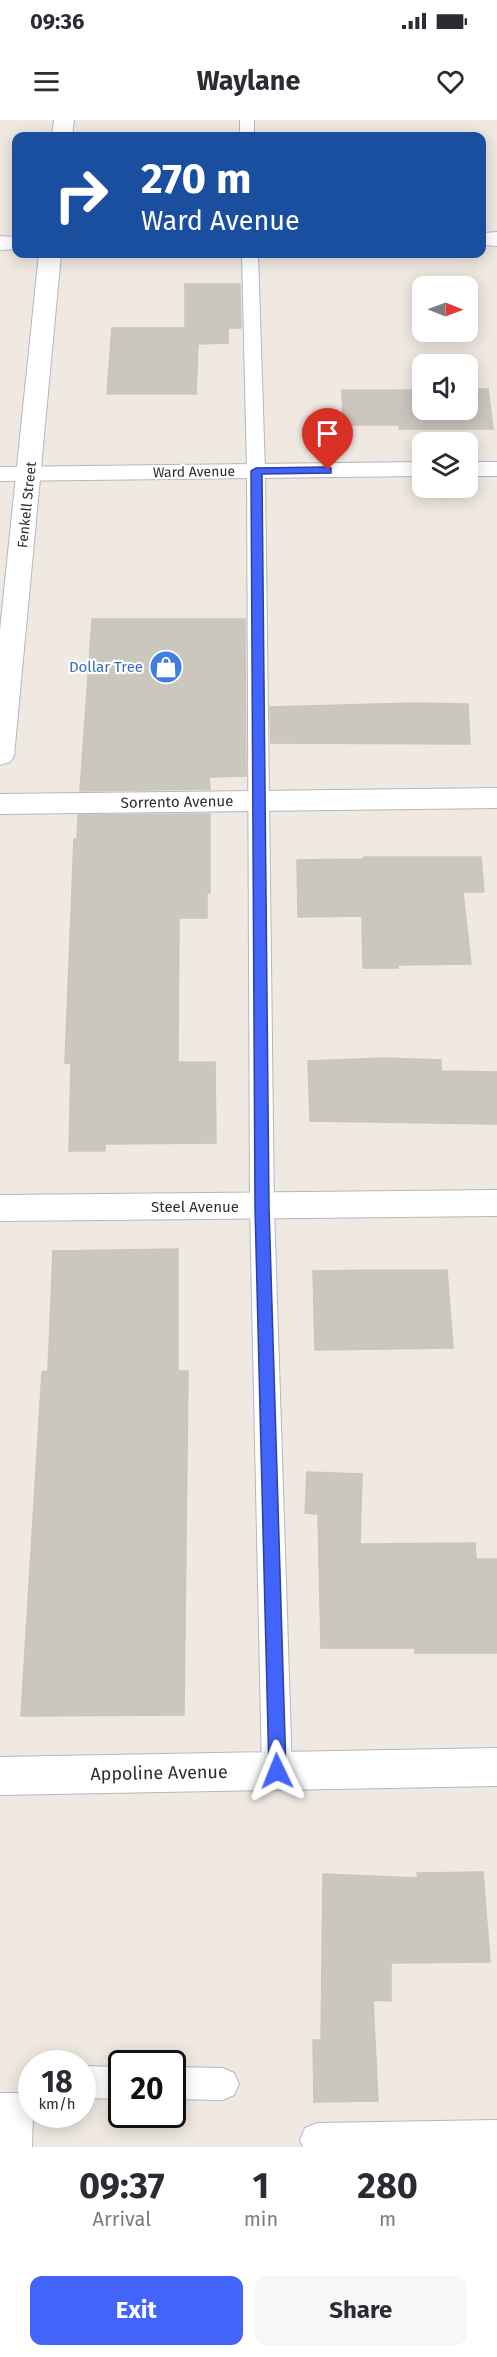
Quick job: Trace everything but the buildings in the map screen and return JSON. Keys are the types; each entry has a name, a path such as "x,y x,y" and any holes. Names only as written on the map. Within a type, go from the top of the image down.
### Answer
{"street":[{"name":"Fenkell Street","path":"0,756 30,474 50,258"},
{"name":"Ward Avenue","path":"0,474 412,469"},
{"path":"478,469 497,469"},
{"name":"Sorrento Avenue","path":"0,804 497,798"},
{"name":"Steel Avenue","path":"0,1208 497,1203"},
{"name":"Appoline Avenue","path":"0,1776 497,1767"}],"lane":[{"path":"250,258 256,471 262,1207 277,1771"},
{"path":"186,2083 222,2084"},
{"path":"15,2147 16,2104"},
{"path":"317,2140 497,2138"}],"place":[{"name":"Dollar Tree","path":"166,667"}],"route":[{"path":"277,1771 262,1207 256,471 328,470"}]}
